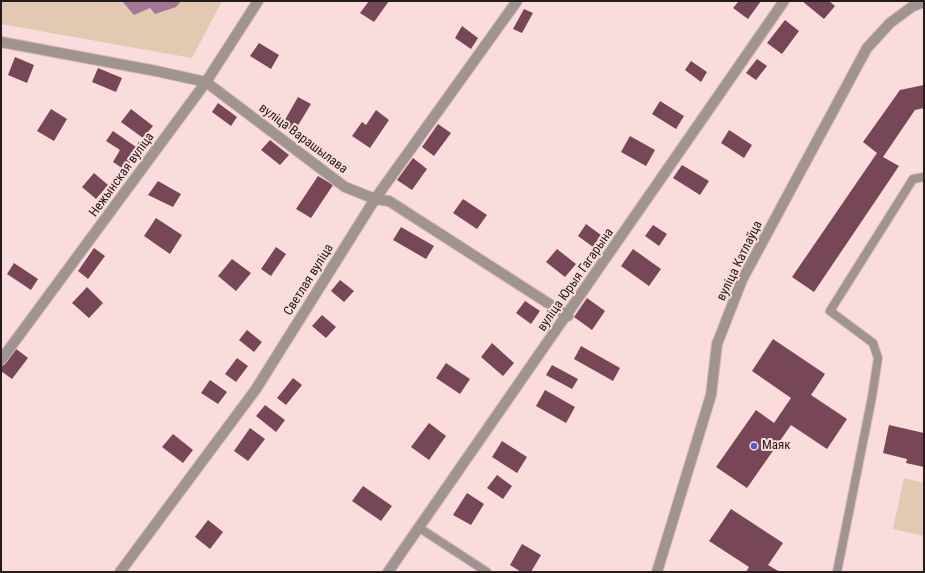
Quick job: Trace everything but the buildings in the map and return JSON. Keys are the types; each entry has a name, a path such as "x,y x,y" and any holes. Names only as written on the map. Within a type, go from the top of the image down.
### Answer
{"street":[{"name":"Нежынская вуліца","path":"1,360 206,82 258,1"},
{"name":"Светлая вуліца","path":"120,572 256,389 375,199 517,1"},
{"name":"вуліца Юрыя Гагарына","path":"388,572 418,527 568,316 784,1"},
{"name":"вуліца Катлаўца","path":"657,572 711,395 717,344 742,280 867,48 890,23 913,6 924,2"},
{"name":"вуліца Варашылава","path":"1,42 156,71 206,82 345,187 375,199 390,201 568,316"}],"lane":[{"path":"836,572 872,396 878,358 873,343 830,311 913,179 924,177"},
{"path":"418,527 487,572"}],"shaded area":[{"path":"1,1 222,1 192,58 1,24"},
{"path":"122,1 181,1 176,7 155,14 150,8 134,15"},
{"path":"904,478 924,483 924,536 893,529"}],"place":[{"name":"Маяк","path":"754,446"}]}
